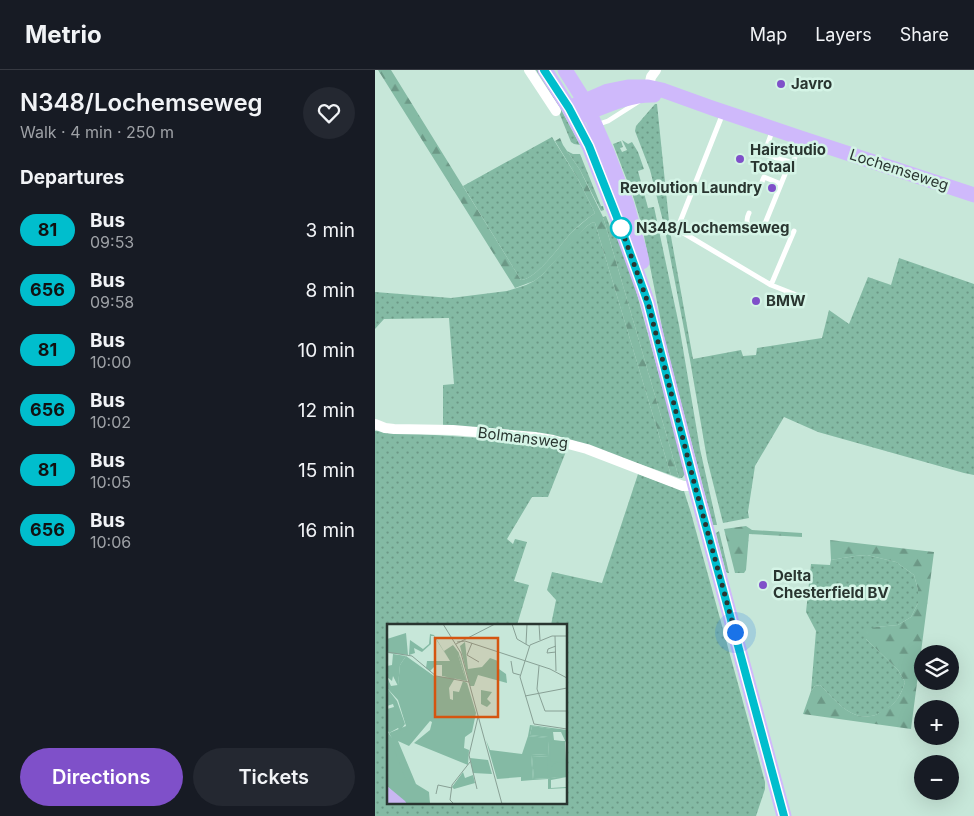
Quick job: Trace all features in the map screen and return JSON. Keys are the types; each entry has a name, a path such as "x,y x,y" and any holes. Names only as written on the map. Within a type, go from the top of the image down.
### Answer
{"main road":[{"path":"545,70 607,152 627,204 640,253 648,303 784,816"},
{"path":"565,70 589,146 648,303"},
{"name":"Lochemseweg","path":"579,115 608,90 628,86 648,91 662,90 773,129 974,195"}],"street":[{"path":"529,70 579,115"},
{"path":"648,91 651,78 656,70"},
{"name":"Bolmansweg","path":"375,424 394,430 453,430 553,440 587,449 683,486 695,486"}],"lane":[{"path":"579,115 608,121 619,115 648,91"},
{"path":"723,112 678,227 679,231 771,284 799,296"},
{"path":"773,129 765,154 793,163 801,138"},
{"path":"749,213 747,225 750,228 761,228 766,221 790,162"},
{"path":"757,194 764,177 781,184"},
{"path":"771,284 795,231"}],"green space":[{"path":"378,70 391,70 521,280 534,274 541,268 571,233 595,213 578,179 555,141 560,138 580,170 603,217 679,478 671,475 595,223 593,222 587,226 542,275 534,281 515,288"},
{"path":"536,70 540,70 580,145 571,142 558,110 560,108"},
{"path":"657,104 670,231 693,359 741,350 743,356 756,355 757,348 822,338 829,310 849,324 868,277 891,285 899,258 974,284 974,475 818,432 784,417 755,466 748,512 749,518 723,523 707,459 664,225 650,170 635,131 636,126"},
{"path":"552,137 578,179 595,213 571,233 541,268 534,274 521,280 463,186"},
{"path":"622,140 628,144 632,142 638,152 644,169 638,171 648,208 654,207 679,325 700,449 717,525 713,525 664,337 642,226 633,196 613,144 621,141 623,147 620,148 622,152 627,150"},
{"path":"567,151 573,154 580,154 604,210 601,211 580,170"},
{"path":"606,216 628,262 685,470 682,478 679,478 603,217"},
{"path":"593,222 595,223 671,475 571,440 443,426 443,385 454,384 449,318 384,319 375,329 375,292 451,298 507,291 526,285 542,275 576,237"},
{"path":"375,431 526,441 567,449 548,497 532,497 507,539 513,544 515,539 527,542 514,581 529,585 517,624 387,624 387,804 567,804 567,624 551,624 556,600 547,590 552,572 602,583 638,474 684,491 765,782 765,789 756,816 375,816"},
{"path":"746,526 752,530 802,533 802,537 749,534 746,570 744,573 735,573 724,529"},
{"path":"719,531 729,573 726,572 716,533"},
{"path":"830,540 934,552 922,645 914,645 914,690 916,690 911,729 803,714 811,691 815,686 820,685 849,712 856,715 874,716 894,703 902,692 905,682 898,670 866,639 866,630 898,625 911,617 918,603 918,590 914,575 896,562 867,555 831,560"},
{"path":"867,555 896,562 914,575 918,590 918,603 911,617 898,625 876,627 866,639 898,670 905,682 902,692 894,703 882,712 872,716 856,715 849,712 820,685 815,686 811,691 816,631 806,612 811,564 830,565 831,560"}],"bus line":[{"name":"81","path":"544,70 569,108 589,146 648,303 784,816"}],"place":[{"name":"Javro","path":"781,84"},
{"name":"Hairstudio Totaal","path":"740,159"},
{"name":"Revolution Laundry","path":"772,188"},
{"name":"N348/Lochemseweg","path":"621,228"},
{"name":"BMW","path":"756,301"},
{"name":"Delta Chesterfield BV","path":"763,585"}],"route":[{"path":"621,228 620,225 648,303 735,632"}]}
